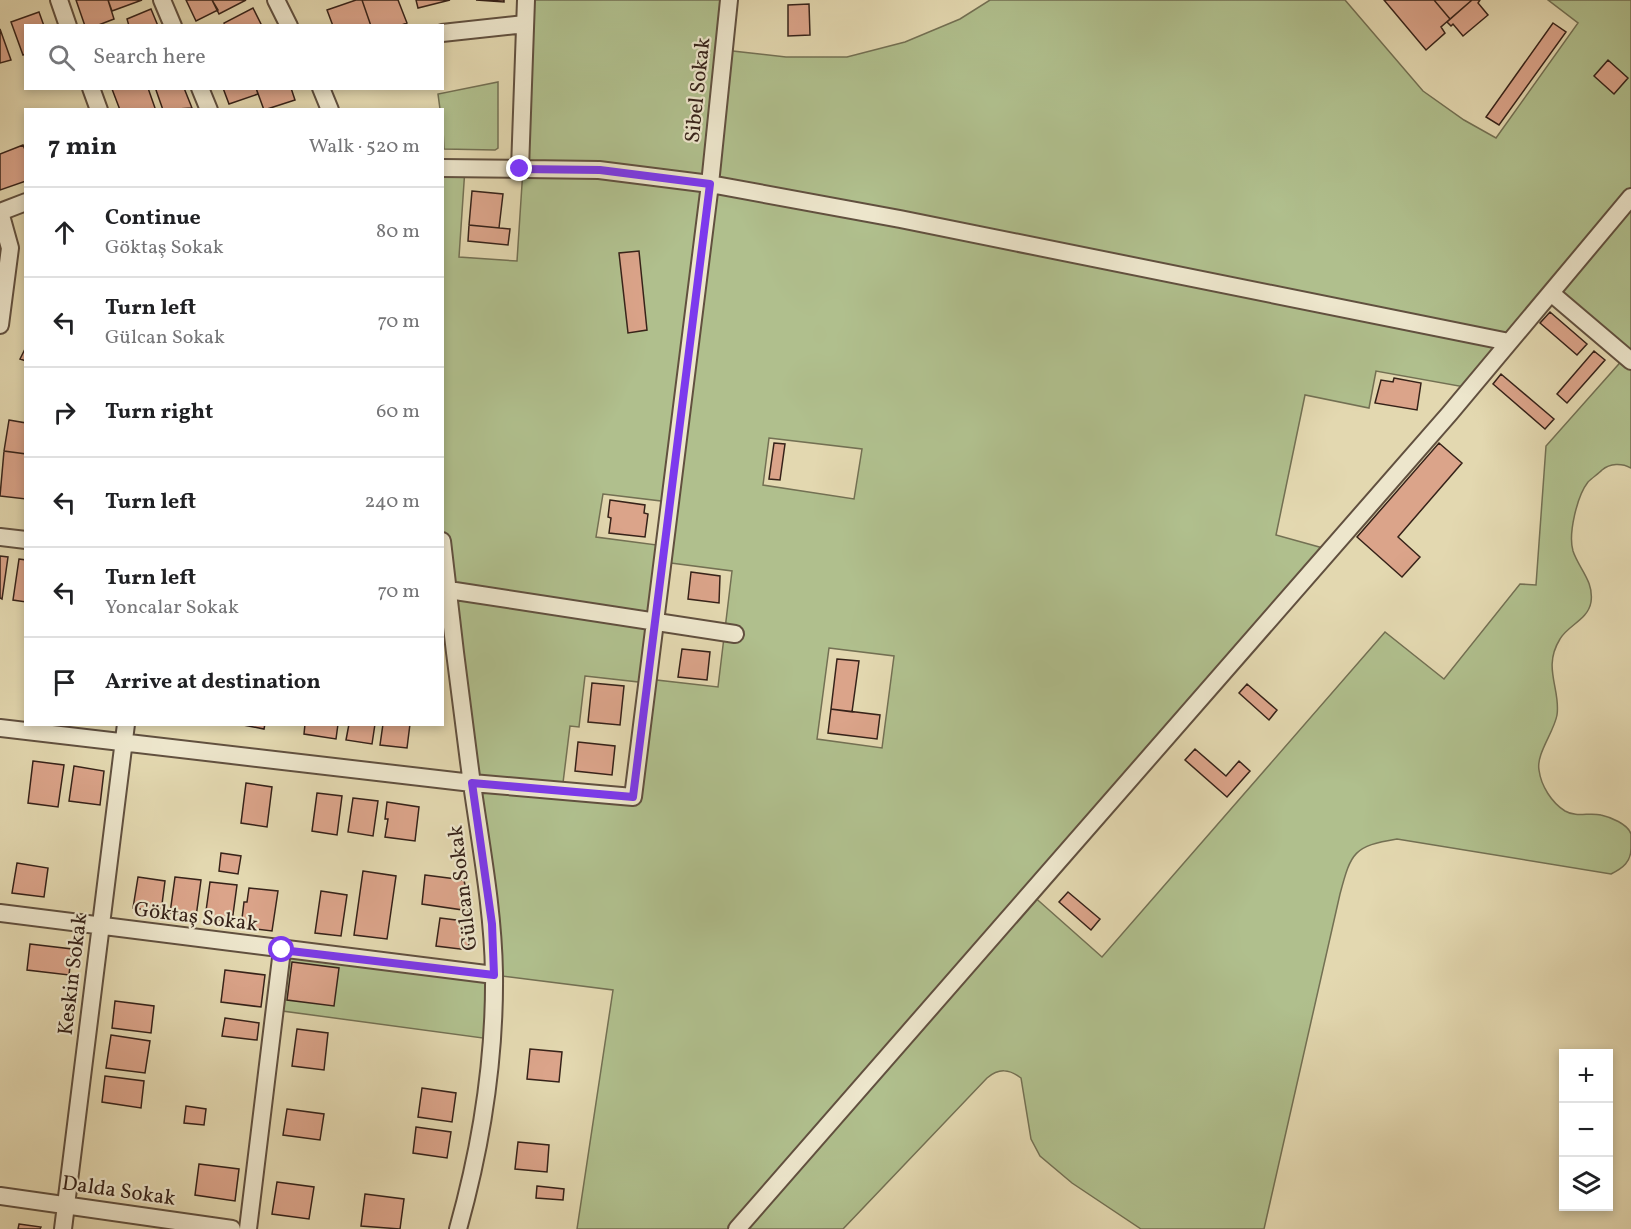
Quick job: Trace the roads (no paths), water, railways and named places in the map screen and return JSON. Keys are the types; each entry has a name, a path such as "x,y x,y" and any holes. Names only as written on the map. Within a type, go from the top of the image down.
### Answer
{"street":[{"path":"59,0 67,24"},
{"path":"162,0 172,24"},
{"path":"276,0 288,24"},
{"path":"520,169 526,0"},
{"name":"Sibel Sokak","path":"472,783 633,797 710,184 729,0"},
{"path":"444,33 525,24"},
{"path":"92,90 98,108"},
{"path":"201,90 208,108"},
{"path":"322,90 329,108"},
{"path":"444,168 600,170 710,184 900,219 1509,342"},
{"path":"737,1229 1450,412 1631,197"},
{"path":"0,325 10,248 0,212 24,203"},
{"path":"10,248 24,254"},
{"path":"1551,293 1631,361"},
{"path":"0,537 24,540"},
{"name":"Gülcan Sokak","path":"444,573 492,924 494,975 489,1057 477,1148 458,1229"},
{"path":"445,589 735,634"},
{"name":"Keskin Sokak","path":"63,1229 126,726"},
{"path":"0,728 472,783"},
{"name":"Göktaş Sokak","path":"0,913 494,975"},
{"path":"248,1229 282,950"},
{"name":"Dalda Sokak","path":"0,1196 232,1229"}]}
